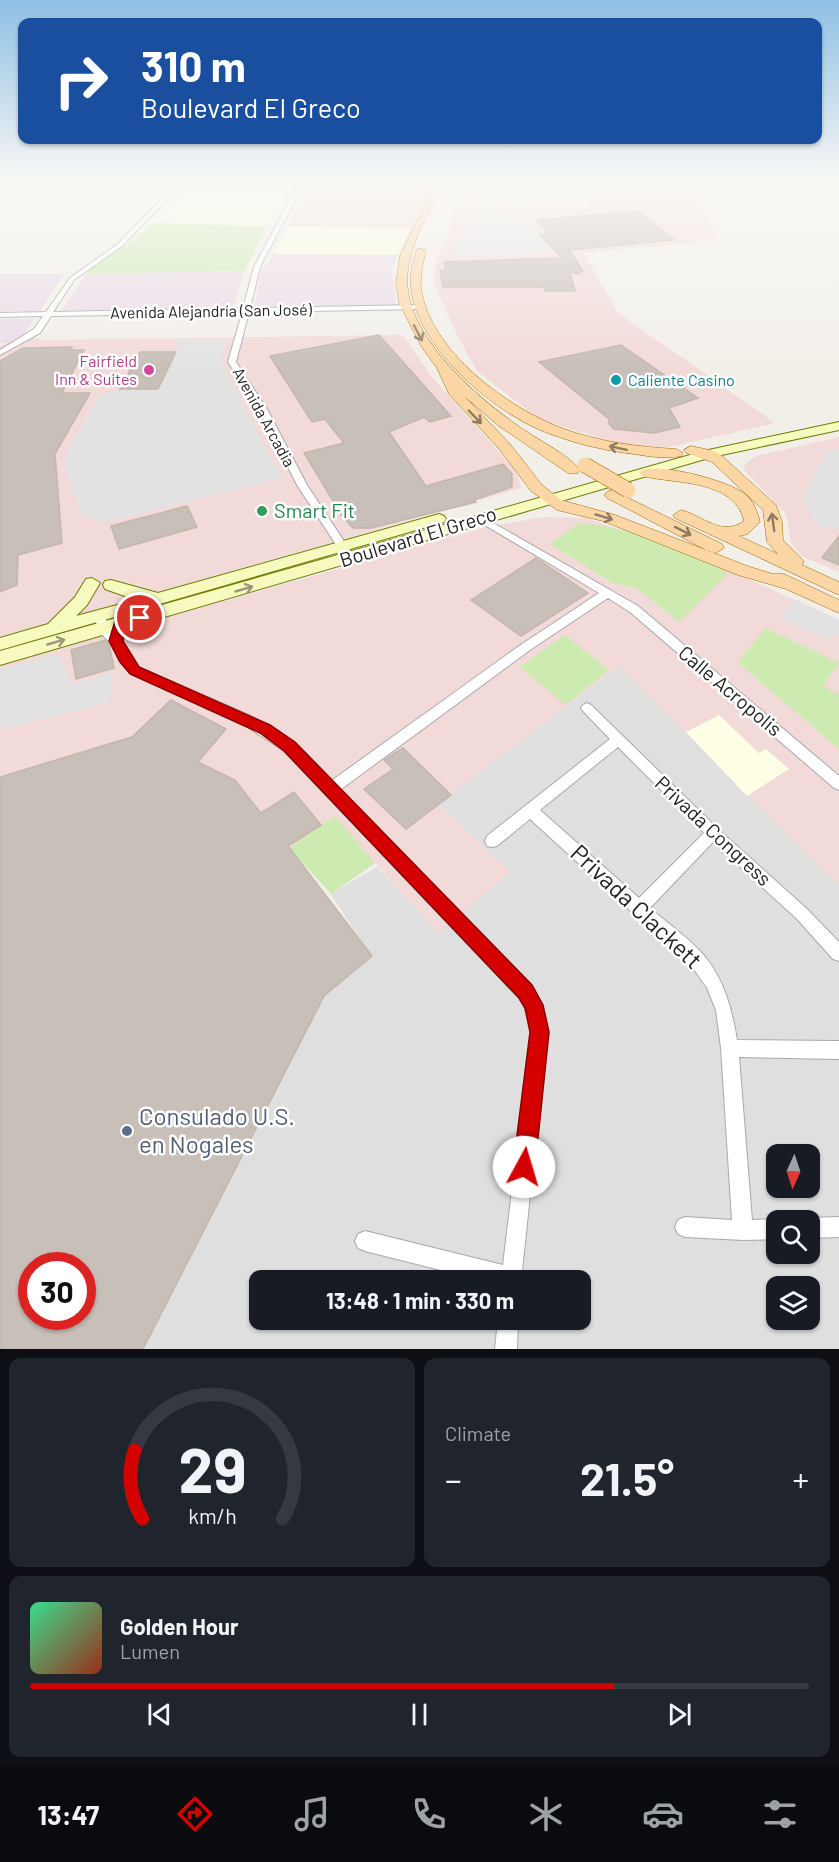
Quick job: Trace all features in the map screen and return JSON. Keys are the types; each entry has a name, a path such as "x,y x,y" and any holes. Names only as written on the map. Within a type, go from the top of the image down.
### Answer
{"main road":[{"path":"409,244 401,284 405,308 423,343 443,369 517,432 620,492 790,584 839,607"},
{"path":"425,244 416,272 416,291 421,308 434,330 464,371 517,420 579,468"},
{"path":"443,369 450,387 461,402 502,444 544,494 569,509 608,518 751,574 790,584"},
{"path":"484,389 528,418 549,427 615,447 638,452 709,454 770,508 774,522 775,542 779,549 839,589"},
{"name":"Boulevard El Greco","path":"0,658 110,619 683,452 771,429 839,416"},
{"name":"Boulevard El Greco","path":"0,644 53,629 110,619 159,598 481,519 544,494 647,473 709,454 839,426"},
{"path":"647,473 709,483 743,501 752,515 752,522 742,530 720,534"},
{"path":"620,492 720,534 839,589"},
{"path":"53,629 81,601 92,583"},
{"path":"111,585 127,592 159,598"}],"street":[{"path":"0,353 30,338 50,314 72,279 121,244"},
{"name":"Avenida Arcadia","path":"267,244 245,311 232,362 262,409 302,485 346,552"},
{"name":"Avenida Alejandría (San José)","path":"0,315 421,308"},
{"name":"Calle Acropolis","path":"481,519 620,600 839,784"},
{"path":"331,789 526,647 608,593"},
{"path":"110,619 116,641 125,659 134,670 265,729 289,747 525,992 533,1005 539,1032 513,1270"},
{"name":"Privada Congress","path":"587,708 713,833 802,914 839,953"},
{"path":"492,841 618,740"},
{"name":"Privada Clackett","path":"530,810 699,962 713,983 724,1010 730,1048 743,1230"},
{"path":"640,908 713,833"},
{"path":"730,1048 839,1050"},
{"path":"685,1227 766,1229"},
{"path":"820,1228 839,1227"},
{"path":"365,1241 474,1270"},
{"path":"506,1349 507,1330"}],"shaded area":[{"path":"279,244 403,244 397,255 274,254"},
{"path":"444,244 676,244 584,253 618,313 775,423 657,450 621,445 539,419 477,371 457,335 434,283 436,259"},
{"path":"457,244 549,244 556,251 500,257 453,256"},
{"path":"274,254 397,255 392,270 396,305 255,307 261,271"},
{"path":"244,271 234,307 62,311 86,274"},
{"path":"0,274 64,274 40,311 0,311"},
{"path":"0,319 34,319 24,335 7,343 0,343"},
{"path":"24,335 41,340 403,335 432,377 516,471 521,488 0,638 0,346"},
{"path":"228,339 220,359 269,456 285,477 107,522 82,516 65,468 68,448 101,394 120,389 158,389 176,352 178,340"},
{"path":"839,437 839,572 801,556 791,544 786,514 744,470 745,464 756,456"},
{"path":"839,449 839,528 820,527 802,501 826,451"},
{"path":"545,517 587,518 722,567 839,620 839,886 619,666 438,804 510,872 438,934 375,863 331,894 235,780 198,762 226,729 171,700 132,737 0,776 0,665 481,528"},
{"path":"797,600 839,620 839,637 833,634 828,640 779,617"},
{"path":"59,654 72,684 113,672 109,702 0,730 0,670"},
{"path":"619,666 839,885 839,1349 128,1349 324,996 371,956 331,894 377,867 438,933 510,872 438,804"},
{"path":"719,715 759,753 766,749 789,769 747,796 686,732"}],"green space":[{"path":"128,244 258,244 244,271 86,274 94,266"},
{"path":"579,523 618,529 656,540 728,573 679,622 635,587 614,584 550,544"},
{"path":"766,628 839,663 823,686 839,695 839,749 737,662"},
{"path":"565,635 609,670 566,705 519,667"},
{"path":"335,816 375,863 331,894 289,848"}],"building":[{"path":"549,244 632,244 569,250 583,271 578,274 570,272 575,291 545,291 544,287 443,287 440,270 446,271 444,262 562,258"},
{"path":"379,335 451,416 430,422 424,417 389,432 426,486 503,464 512,474 512,487 474,500 476,502 371,528 353,528 342,516 304,453 344,443 325,419 312,422 270,356"},
{"name":"Caliente Casino","path":"621,345 698,398 669,408 680,427 654,433 614,429 609,424 609,419 539,362"},
{"path":"72,347 71,350 84,350 62,393 90,393 55,454 62,543 18,555 17,585 0,592 0,361 23,348"},
{"name":"Fairfield Inn & Suites","path":"140,352 176,352 158,389 120,389"},
{"path":"187,506 197,527 119,549 111,526"},
{"path":"839,536 839,565 822,558"},
{"path":"536,558 588,593 521,636 471,600"},
{"path":"105,640 109,644 114,668 76,679 71,650"},
{"name":"Consulado U.S. en Nogales","path":"171,700 226,729 198,762 235,780 261,813 294,792 321,825 288,846 372,956 324,996 143,1349 0,1349 0,777 132,737"},
{"path":"403,748 451,795 406,829 364,789 393,769 384,760"}],"place":[{"name":"Fairfield Inn & Suites","path":"149,370"},
{"name":"Caliente Casino","path":"616,380"},
{"name":"Smart Fit","path":"262,511"},
{"name":"Consulado U.S. en Nogales","path":"127,1131"}],"route":[{"path":"140,618 120,624 116,641 125,659 134,670 149,679 247,720 265,729 289,747 525,992 533,1005 539,1032 524,1167"}]}
